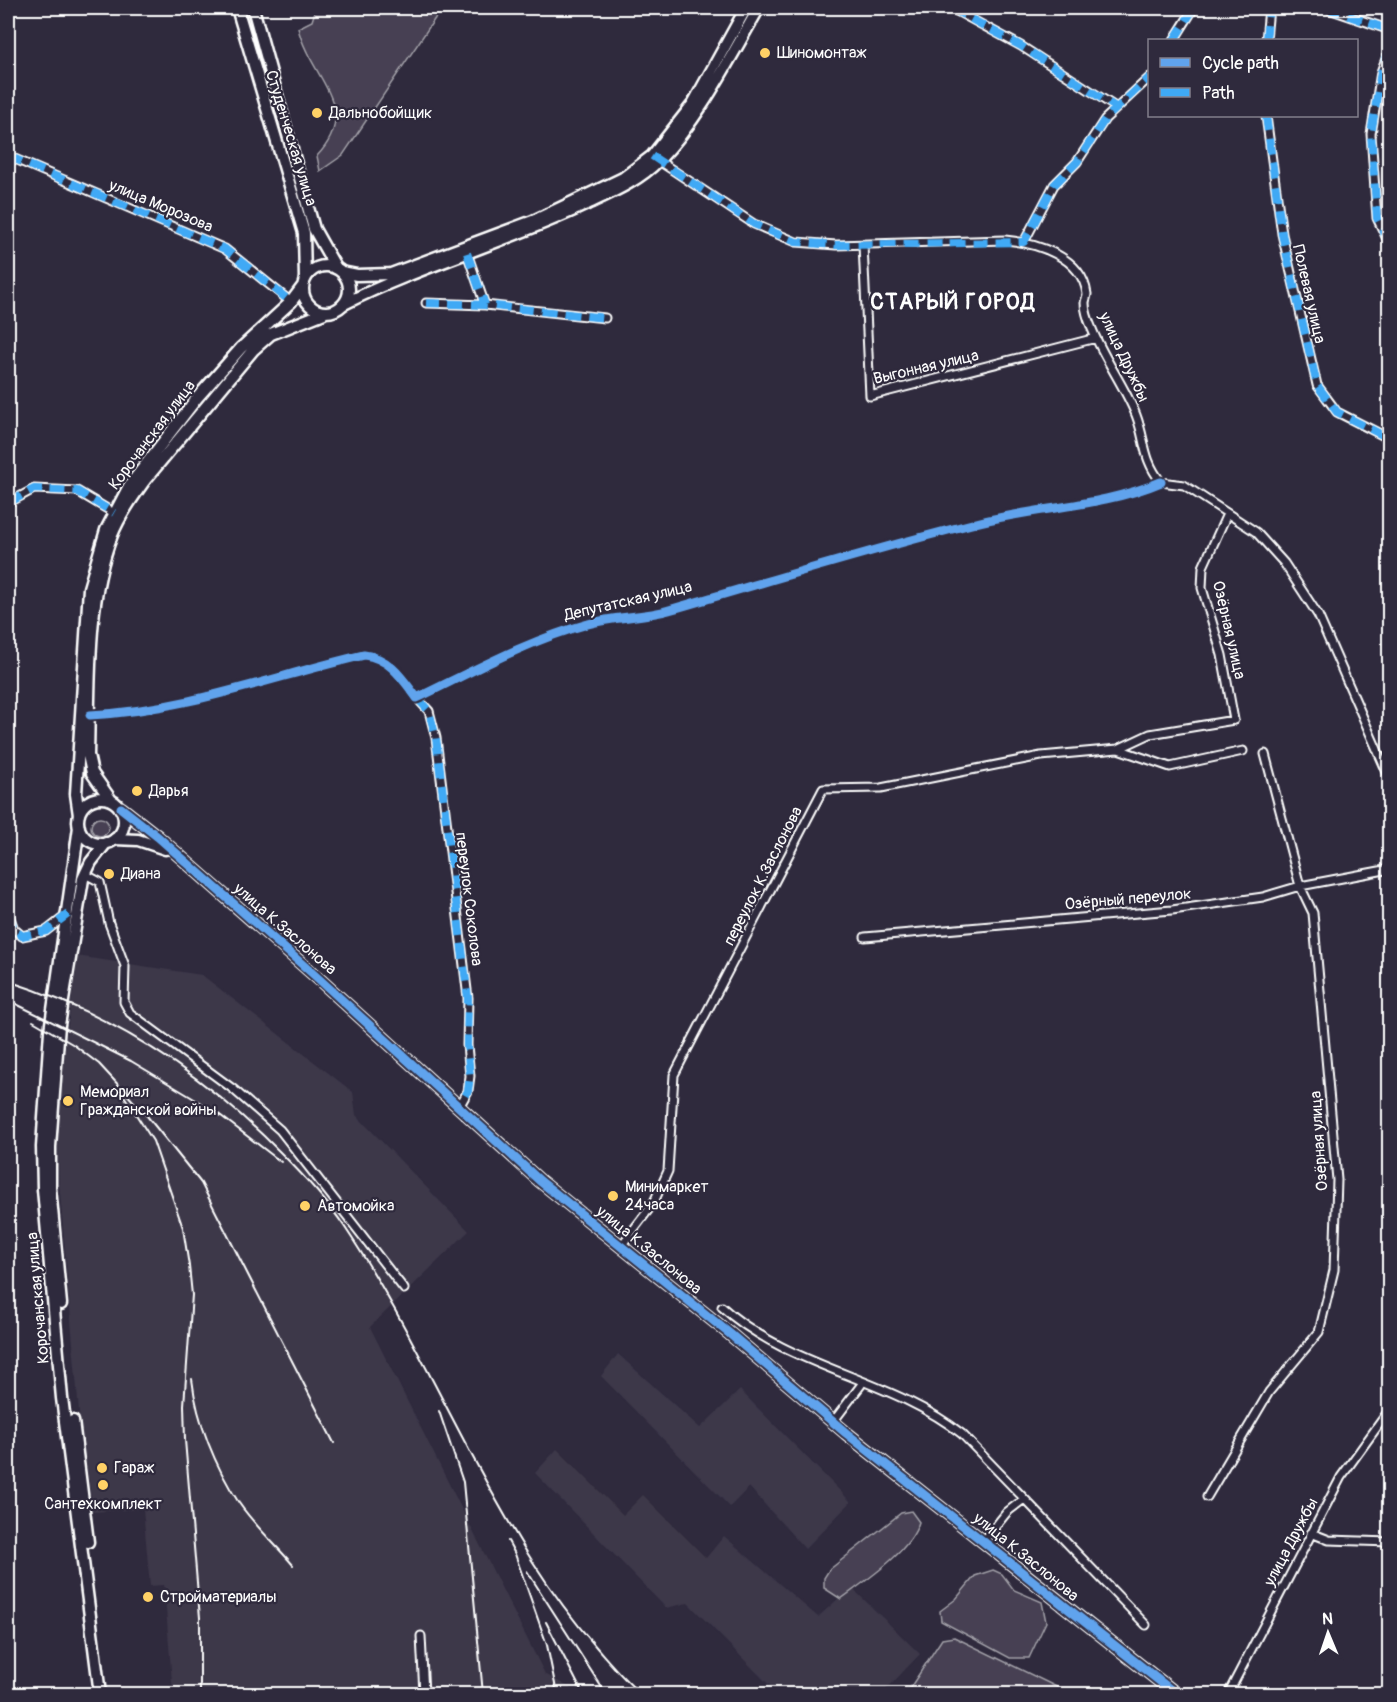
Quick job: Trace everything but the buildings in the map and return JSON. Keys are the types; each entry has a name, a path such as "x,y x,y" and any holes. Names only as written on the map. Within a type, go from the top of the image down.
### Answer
{"main road":[{"name":"Студенческая улица","path":"237,8 304,233 304,282"},
{"name":"Студенческая улица","path":"253,8 314,229 339,270"},
{"path":"746,8 693,104 655,158 623,177 533,221 391,274 357,275 322,266 310,273 304,282 306,301 310,307 324,313 332,312 395,281 536,228 628,184 655,158 700,108 759,8"},
{"path":"339,270 349,284 345,304"},
{"name":"Корочанская улица","path":"79,814 76,794 89,588 95,561 114,513 134,478 204,391 252,336 291,302 304,282"},
{"name":"Корочанская улица","path":"111,800 99,787 89,764 97,588 112,533 129,502 253,350 271,334 324,313"},
{"path":"92,800 111,800 121,808 124,825 111,841 89,840 79,827 79,814 82,807 92,800"},
{"name":"улица К.Заслонова","path":"121,808 320,980 540,1181 730,1334 833,1422 1176,1695"},
{"name":"Корочанская улица","path":"79,827 51,1031 42,1147 43,1189 64,1409 100,1695"},
{"name":"улица К.Заслонова","path":"111,841 138,840 174,852"},
{"name":"Корочанская улица","path":"106,1695 69,1396 50,1188 50,1147 59,1025 85,874 111,841"}],"street":[{"path":"951,8 1021,46 1117,108"},
{"path":"1175,39 1194,8"},
{"path":"1266,39 1269,8"},
{"path":"1326,8 1389,30"},
{"path":"1389,48 1381,72 1371,134 1377,218 1389,245"},
{"path":"655,158 754,224 796,242 863,245 1024,242 1053,185 1077,162 1105,119 1148,78"},
{"name":"Полевая улица","path":"1266,117 1282,234 1317,385 1337,412 1389,439"},
{"name":"улица Морозова","path":"8,156 225,249 291,302"},
{"name":"улица Дружбы","path":"1024,242 1058,254 1078,274 1087,294 1085,303 1096,338 1137,417 1150,467 1161,482"},
{"name":"Выгонная улица","path":"863,245 870,396 1096,338"},
{"path":"467,253 486,305"},
{"path":"426,303 486,305 605,318"},
{"path":"1161,482 1184,486 1256,532 1284,563 1318,615 1389,779"},
{"name":"Депутатская улица","path":"417,698 490,662 582,626 668,610 849,556 982,522 1130,495 1161,482"},
{"path":"8,503 34,489 76,491 114,513"},
{"name":"Озёрная улица","path":"1227,514 1203,567 1202,588 1222,655 1234,720"},
{"path":"90,715 154,707 256,685 364,655 378,656 391,665 417,698"},
{"name":"переулок Соколова","path":"417,698 429,711 436,738 468,998 470,1076 468,1091 459,1107"},
{"name":"переулок К.Заслонова","path":"621,1246 653,1204 668,1171 674,1075 823,789 880,788 1041,756 1118,750 1150,734 1234,720"},
{"name":"переулок К.Заслонова","path":"1118,750 1170,767 1243,752"},
{"name":"Озёрная улица","path":"1207,1497 1269,1392 1319,1332 1334,1270 1337,1180 1313,914 1300,886 1265,754"},
{"name":"Озёрный переулок","path":"866,937 1172,910 1263,897 1300,886 1389,869"},
{"path":"85,874 100,882 109,923 125,966 124,1002 130,1013 233,1089 280,1130 404,1289"},
{"path":"8,912 14,929 22,936 46,931 68,914"},
{"path":"722,1307 740,1323 772,1344 876,1385 944,1420 962,1434 1146,1625"},
{"path":"730,1334 740,1323"},
{"path":"833,1422 861,1385"},
{"name":"улица Дружбы","path":"1228,1695 1341,1477 1389,1409"},
{"path":"983,1542 1007,1512 1024,1499"},
{"path":"1311,1533 1329,1540 1389,1542"},
{"path":"420,1636 424,1695"}],"shaded area":[{"path":"316,8 442,8 343,155 320,171 317,156 330,139 335,123 334,108 329,93 304,46 298,28 312,21"},
{"path":"96,818 104,818 109,823 107,834 96,836 91,831 91,823"},
{"path":"77,956 202,975 353,1092 356,1115 469,1231 370,1327 545,1674 581,1694 173,1694 164,1585 150,1586 143,1509 93,1512 79,1413 59,1183 57,1108"},
{"path":"618,1354 700,1428 740,1390 851,1502 805,1549 749,1487 730,1507 601,1376"},
{"path":"557,1449 623,1515 643,1495 706,1558 724,1536 818,1617 851,1587 920,1654 882,1694 778,1694 688,1603 666,1608 535,1473"},
{"path":"911,1511 919,1522 914,1533 907,1544 886,1565 841,1599 824,1588 824,1578 829,1570 901,1513"},
{"path":"993,1570 1002,1574 1014,1590 1042,1602 1046,1622 1029,1658 1010,1658 941,1621 940,1611 956,1599 975,1576"},
{"path":"954,1637 1071,1694 906,1694 942,1639"}],"railway":[{"path":"8,981 84,1011 119,1029 188,1072 250,1124 289,1161 330,1206 380,1284 531,1559 579,1626 618,1672 641,1694"},
{"path":"8,1000 131,1061 216,1112 281,1162"},
{"path":"33,1021 74,1045 99,1064 147,1116 201,1183 334,1443"},
{"path":"119,1088 153,1141 183,1228 189,1266 192,1295 184,1405 200,1618 200,1694"},
{"path":"192,1379 194,1395 208,1443 230,1489 258,1527 293,1565"},
{"path":"439,1411 463,1482 483,1694"},
{"path":"508,1541 515,1554 547,1645 557,1694"},
{"path":"527,1571 606,1694"},
{"path":"546,1622 583,1694"}],"marked path":[{"path":"951,8 1021,46 1117,108"},
{"path":"1175,39 1194,8"},
{"path":"1266,39 1269,8"},
{"path":"1326,8 1390,30"},
{"path":"1390,48 1381,72 1371,134 1377,218 1390,245"},
{"path":"652,156 754,224 796,242 836,245 1024,242 1054,185 1077,162 1105,119 1148,79"},
{"path":"1266,117 1282,234 1317,385 1337,412 1390,439"},
{"path":"8,156 225,249 291,302"},
{"path":"467,253 485,305"},
{"path":"426,303 485,305 605,318"},
{"path":"8,503 34,489 77,491 114,513"},
{"path":"417,698 429,711 436,738 468,998 467,1045 470,1076 468,1091 459,1107"},
{"path":"8,912 14,929 22,936 46,931 68,914"}],"cycle path":[{"path":"90,715 160,707 194,700 364,655 381,660 395,670 417,698 523,647 588,624 659,613 941,532 1003,517 1118,496 1161,482"},
{"path":"121,808 158,837 320,980 540,1181 730,1334 846,1433 1176,1694"}],"place":[{"name":"Шиномонтаж","path":"765,53"},
{"name":"Дальнобойщик","path":"317,113"},
{"name":"Дарья","path":"137,791"},
{"name":"Диана","path":"109,874"},
{"name":"Мемориал Гражданской войны","path":"68,1101"},
{"name":"Минимаркет 24часа","path":"613,1196"},
{"name":"Автомойка","path":"305,1206"},
{"name":"Гараж","path":"102,1468"},
{"name":"Сантехкомплект","path":"103,1485"},
{"name":"Стройматериалы","path":"148,1597"}],"district":[{"name":"СТАРЫЙ ГОРОД","path":"953,302"}]}
